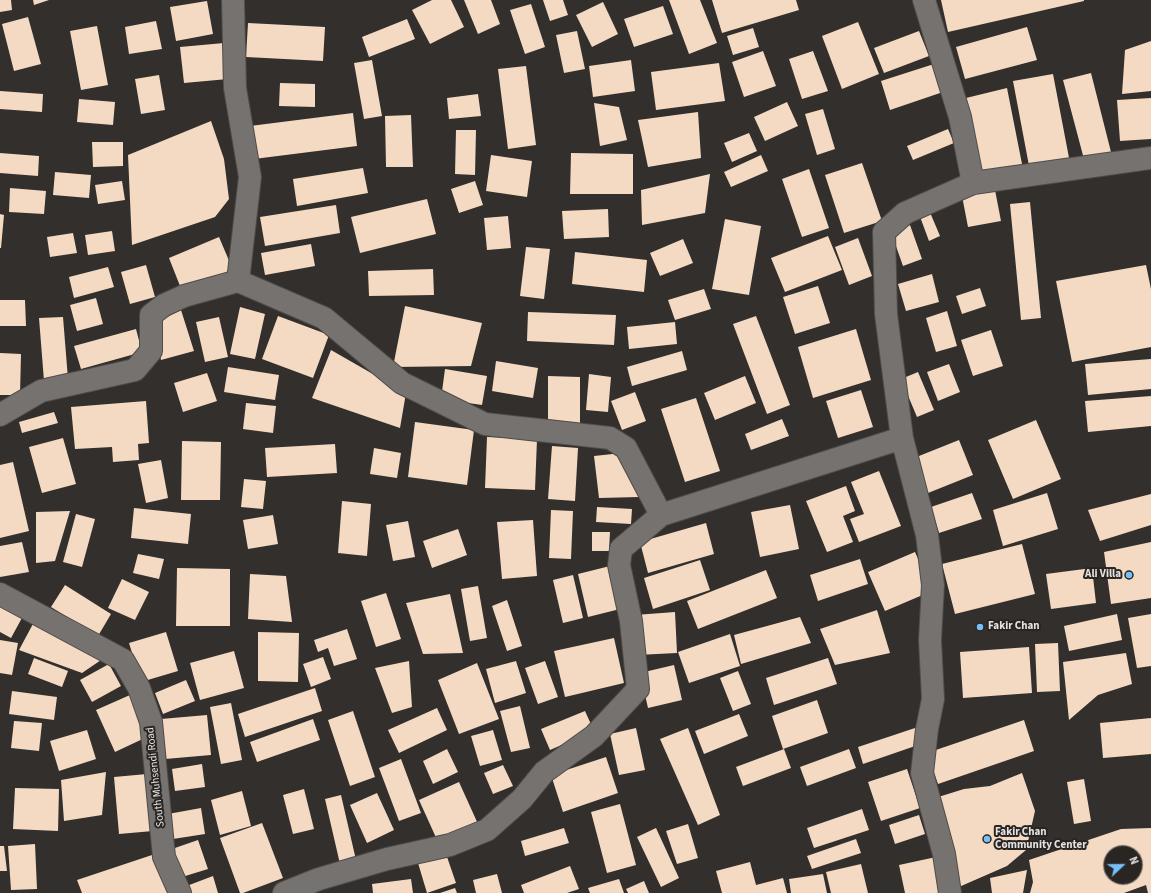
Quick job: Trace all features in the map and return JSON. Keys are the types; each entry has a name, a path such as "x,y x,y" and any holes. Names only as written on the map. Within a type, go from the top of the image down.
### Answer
{"street":[{"path":"233,0 234,88 250,177 238,281"},
{"path":"924,0 960,117 973,183"},
{"path":"950,893 944,854 922,774 926,729 933,699 930,640 933,585 927,535 902,438 886,314 884,232 905,213 973,183 1151,158"},
{"path":"0,415 41,391 135,370 151,351 151,315 164,305 184,296 238,281 324,318 402,383 485,424 610,438 626,448 661,515"},
{"path":"284,893 326,877 387,859 450,845 487,830 522,799 544,772 594,736 638,689 632,621 619,565 621,549 661,515 902,438"},
{"name":"South Muhsendi Road","path":"0,594 123,660 139,688 151,722 164,858 180,893"}],"building":[{"path":"0,0 11,0 12,10 0,12"},
{"path":"33,0 49,0 34,5"},
{"path":"432,0 451,0 464,27 430,44 412,10"},
{"path":"464,0 491,0 500,24 478,34"},
{"path":"543,0 563,0 568,15 550,21"},
{"path":"669,0 700,0 717,43 689,54"},
{"path":"712,0 796,0 799,10 722,33"},
{"path":"941,0 1084,0 1084,1 948,32"},
{"path":"207,1 213,34 176,41 170,7"},
{"path":"603,2 618,34 592,47 576,15"},
{"path":"531,4 545,47 525,54 510,10"},
{"path":"663,6 673,34 634,47 624,19"},
{"path":"28,17 41,64 14,71 2,24"},
{"path":"407,19 415,39 369,57 362,37"},
{"path":"156,21 162,49 129,54 125,27"},
{"path":"858,22 879,74 842,89 822,36"},
{"path":"248,23 325,27 323,61 246,57"},
{"path":"97,26 108,85 81,90 70,31"},
{"path":"1027,27 1037,60 965,79 956,47"},
{"path":"753,28 759,47 733,55 727,36"},
{"path":"577,31 585,69 564,73 556,35"},
{"path":"919,31 929,56 884,73 874,48"},
{"path":"1151,41 1151,91 1122,94 1125,50"},
{"path":"224,43 228,79 184,83 180,47"},
{"path":"763,51 776,86 744,97 732,62"},
{"path":"813,51 828,91 802,99 789,59"},
{"path":"372,60 382,116 364,119 354,63"},
{"path":"631,60 635,91 593,97 589,66"},
{"path":"719,63 725,101 656,110 651,72"},
{"path":"934,64 943,92 890,110 881,81"},
{"path":"526,66 536,145 508,149 498,69"},
{"path":"1091,73 1112,156 1085,163 1063,80"},
{"path":"1053,74 1070,163 1030,171 1013,81"},
{"path":"159,75 165,110 141,114 135,79"},
{"path":"280,83 315,84 315,107 279,106"},
{"path":"1007,88 1023,169 981,171 966,98"},
{"path":"0,91 43,94 42,112 0,109"},
{"path":"478,94 481,116 449,119 447,98"},
{"path":"1151,98 1151,139 1120,141 1117,100"},
{"path":"79,99 115,102 113,125 77,122"},
{"path":"787,102 798,126 765,141 754,117"},
{"path":"594,103 619,107 627,140 600,146"},
{"path":"823,109 835,149 817,155 805,114"},
{"path":"698,112 701,158 648,167 638,120"},
{"path":"353,113 357,146 254,159 250,126"},
{"path":"411,115 413,167 386,167 385,116"},
{"path":"211,121 224,159 229,199 215,217 132,245 128,155"},
{"path":"948,129 954,143 913,160 907,146"},
{"path":"456,130 476,130 475,175 455,174"},
{"path":"749,133 757,151 732,162 724,143"},
{"path":"92,142 123,142 123,166 93,167"},
{"path":"0,153 39,156 38,176 0,173"},
{"path":"571,153 633,154 633,194 570,194"},
{"path":"491,155 532,161 527,197 486,191"},
{"path":"761,155 768,171 731,187 724,172"},
{"path":"862,163 882,221 844,233 825,175"},
{"path":"363,168 368,193 297,206 293,179"},
{"path":"809,169 829,228 802,237 782,179"},
{"path":"55,172 91,175 89,198 53,195"},
{"path":"710,174 705,213 642,225 641,190"},
{"path":"122,181 125,200 98,204 95,185"},
{"path":"475,181 483,205 459,213 451,189"},
{"path":"10,188 46,191 44,214 9,212"},
{"path":"995,190 1001,221 968,227 962,196"},
{"path":"427,199 436,234 360,253 351,217"},
{"path":"1030,202 1041,318 1021,320 1010,204"},
{"path":"336,205 340,233 265,246 260,217"},
{"path":"608,209 609,237 564,239 562,211"},
{"path":"929,210 940,236 929,241 919,214"},
{"path":"0,214 4,215 1,248 0,248"},
{"path":"508,216 511,248 487,250 484,218"},
{"path":"725,219 761,226 749,295 712,289"},
{"path":"910,225 922,259 903,266 891,232"},
{"path":"112,231 115,251 88,255 85,235"},
{"path":"73,233 77,253 50,257 47,237"},
{"path":"828,236 842,270 785,292 771,258"},
{"path":"219,237 233,270 182,291 169,258"},
{"path":"858,238 872,276 849,285 835,247"},
{"path":"683,239 693,263 660,276 650,253"},
{"path":"311,244 315,266 265,275 261,253"},
{"path":"526,247 550,249 544,299 520,296"},
{"path":"575,252 647,260 644,292 572,284"},
{"path":"146,265 155,297 130,304 121,272"},
{"path":"1146,265 1151,289 1151,347 1072,362 1056,281"},
{"path":"108,267 114,287 74,298 69,277"},
{"path":"433,269 434,295 369,296 368,271"},
{"path":"932,274 939,302 906,311 898,284"},
{"path":"818,286 830,323 795,334 783,297"},
{"path":"980,288 986,306 962,314 956,296"},
{"path":"704,289 711,309 675,320 668,300"},
{"path":"96,298 103,324 77,331 70,305"},
{"path":"0,300 25,300 26,326 0,326"},
{"path":"405,306 482,323 471,366 393,367"},
{"path":"240,307 265,314 255,359 230,354"},
{"path":"181,310 194,351 161,360 153,324"},
{"path":"947,311 957,346 936,352 926,318"},
{"path":"528,312 616,315 614,345 527,341"},
{"path":"278,316 329,335 313,378 262,359"},
{"path":"756,316 790,405 767,414 733,324"},
{"path":"63,317 68,379 44,381 39,318"},
{"path":"219,317 228,357 205,362 196,322"},
{"path":"675,322 677,344 629,349 627,327"},
{"path":"136,329 142,352 81,369 74,346"},
{"path":"856,329 871,380 813,398 798,347"},
{"path":"991,330 1003,366 973,376 961,340"},
{"path":"331,350 406,393 400,428 312,398"},
{"path":"682,351 687,370 632,386 627,367"},
{"path":"0,353 21,354 20,395 0,395"},
{"path":"1151,359 1151,389 1088,395 1085,364"},
{"path":"496,361 538,368 533,398 492,391"},
{"path":"949,364 960,392 938,401 927,372"},
{"path":"228,367 279,375 275,400 224,392"},
{"path":"445,369 487,376 482,405 441,399"},
{"path":"918,372 934,410 917,417 901,379"},
{"path":"207,373 217,401 183,412 174,383"},
{"path":"589,374 611,377 608,412 586,410"},
{"path":"548,376 580,377 580,428 548,428"},
{"path":"745,376 756,403 715,420 704,393"},
{"path":"861,390 873,427 838,438 826,401"},
{"path":"635,392 646,421 622,430 611,401"},
{"path":"1151,396 1151,426 1088,432 1085,401"},
{"path":"696,398 720,471 685,482 661,409"},
{"path":"146,401 149,443 138,444 139,460 113,462 112,447 75,449 71,407"},
{"path":"246,403 276,406 273,433 243,429"},
{"path":"54,412 58,423 22,433 19,422"},
{"path":"782,419 789,436 751,450 745,434"},
{"path":"1036,420 1061,479 1013,499 988,440"},
{"path":"415,422 474,430 467,485 408,477"},
{"path":"487,437 537,439 535,490 485,488"},
{"path":"63,438 76,484 42,493 29,447"},
{"path":"959,440 973,475 923,495 909,460"},
{"path":"182,441 221,442 220,500 181,500"},
{"path":"335,444 337,473 267,477 265,448"},
{"path":"552,446 578,448 575,501 548,499"},
{"path":"374,448 401,453 397,478 370,474"},
{"path":"622,453 639,497 599,498 594,456"},
{"path":"161,460 168,498 146,503 138,464"},
{"path":"13,462 29,531 0,538 0,465"},
{"path":"879,471 901,526 859,542 850,519 864,514 851,482"},
{"path":"244,479 266,481 263,509 241,507"},
{"path":"846,486 855,511 843,516 853,542 827,552 806,501"},
{"path":"972,493 982,519 939,533 931,507"},
{"path":"1047,493 1058,529 1003,546 993,510"},
{"path":"1151,494 1151,525 1100,541 1088,510"},
{"path":"342,501 371,504 367,556 338,553"},
{"path":"790,505 799,549 760,557 751,512"},
{"path":"597,507 632,509 631,524 596,522"},
{"path":"134,508 191,514 188,544 131,538"},
{"path":"551,510 573,511 571,559 549,558"},
{"path":"70,511 55,561 36,563 36,512"},
{"path":"76,514 95,519 82,567 63,562"},
{"path":"273,515 278,544 248,549 243,520"},
{"path":"533,520 537,576 502,579 497,522"},
{"path":"408,521 415,557 393,561 386,525"},
{"path":"706,523 714,554 648,573 640,542"},
{"path":"458,529 467,555 432,568 423,541"},
{"path":"592,532 610,532 609,551 592,551"},
{"path":"22,542 29,572 0,577 0,546"},
{"name":"Ali Villa","path":"1151,542 1151,598 1111,604 1104,552"},
{"path":"1022,544 1035,594 955,614 942,564"},
{"path":"915,552 932,591 885,611 868,572"},
{"path":"138,554 164,559 159,579 133,573"},
{"path":"860,559 868,584 818,601 810,575"},
{"path":"700,560 710,590 653,609 644,578"},
{"path":"610,566 620,609 588,617 578,574"},
{"path":"177,568 230,569 230,626 176,626"},
{"path":"1092,568 1096,603 1051,609 1046,574"},
{"path":"766,570 777,598 698,629 687,601"},
{"path":"250,574 286,576 292,622 248,619"},
{"path":"573,575 583,618 563,623 553,580"},
{"path":"122,579 149,592 135,620 108,608"},
{"path":"65,585 111,614 98,636 51,607"},
{"path":"478,586 487,638 470,641 461,589"},
{"path":"386,593 401,639 376,647 361,601"},
{"path":"450,594 463,653 423,654 406,603"},
{"path":"507,600 522,646 507,651 492,606"},
{"path":"0,604 23,616 11,638 0,632"},
{"path":"877,610 890,653 835,665 820,629"},
{"path":"675,612 677,653 637,655 635,615"},
{"path":"1117,614 1122,640 1069,651 1064,626"},
{"path":"1151,614 1151,666 1137,668 1128,618"},
{"path":"800,617 811,643 741,664 734,635"},
{"path":"34,622 104,658 82,673 19,650"},
{"path":"347,629 357,659 334,666 328,648 318,652 314,640"},
{"path":"166,632 178,671 141,682 129,643"},
{"path":"258,632 299,633 298,682 258,681"},
{"path":"730,634 740,666 689,683 678,652"},
{"path":"614,638 624,683 565,697 554,651"},
{"path":"0,640 18,643 12,675 0,673"},
{"path":"1058,643 1060,691 1037,692 1035,644"},
{"path":"1029,647 1032,693 963,698 960,652"},
{"path":"234,651 244,688 200,700 190,663"},
{"path":"1126,653 1132,684 1098,695 1069,720 1063,662"},
{"path":"323,657 331,679 311,687 303,664"},
{"path":"34,658 68,671 62,687 28,674"},
{"path":"828,658 837,684 774,705 766,678"},
{"path":"409,661 412,707 392,713 375,668"},
{"path":"516,661 526,693 495,703 486,669"},
{"path":"545,661 558,697 538,704 525,668"},
{"path":"477,663 499,719 459,734 438,680"},
{"path":"109,664 121,686 92,702 80,680"},
{"path":"674,665 682,700 648,708 640,673"},
{"path":"738,671 751,704 733,711 720,678"},
{"path":"186,680 195,701 163,714 155,693"},
{"path":"315,688 322,711 245,737 238,714"},
{"path":"12,691 57,697 54,720 9,714"},
{"path":"130,695 149,736 115,752 96,710"},
{"path":"817,700 828,733 783,749 772,716"},
{"path":"231,703 242,760 221,764 210,707"},
{"path":"520,706 530,748 511,752 500,711"},
{"path":"437,708 447,730 399,753 388,730"},
{"path":"353,711 375,777 350,786 328,720"},
{"path":"585,711 594,731 550,750 541,729"},
{"path":"739,714 748,736 704,754 695,731"},
{"path":"207,715 211,755 165,759 161,719"},
{"path":"1151,718 1151,754 1103,758 1100,723"},
{"path":"313,719 320,740 257,762 250,742"},
{"path":"1024,720 1034,751 938,784 927,753"},
{"path":"14,721 42,723 39,751 11,748"},
{"path":"636,728 645,770 619,775 610,734"},
{"path":"688,728 720,815 698,825 660,739"},
{"path":"915,728 921,744 863,764 858,747"},
{"path":"87,730 96,759 59,771 50,741"},
{"path":"493,730 502,760 480,766 471,736"},
{"path":"447,749 458,772 433,784 423,761"},
{"path":"784,749 791,768 743,786 736,767"},
{"path":"849,749 856,768 807,786 800,767"},
{"path":"606,757 618,793 563,812 551,775"},
{"path":"401,759 421,813 399,821 379,768"},
{"path":"202,764 205,787 175,791 172,769"},
{"path":"503,765 513,786 493,794 484,773"},
{"path":"907,769 920,808 881,821 868,782"},
{"path":"106,772 102,815 64,821 61,780"},
{"name":"Fakir Chan Community Center","path":"1022,773 1035,811 1026,850 1007,866 952,890 935,798 964,789 990,786"},
{"path":"147,774 153,831 119,834 114,777"},
{"path":"1084,779 1091,821 1074,824 1067,782"},
{"path":"459,782 478,824 438,842 419,800"},
{"path":"15,788 59,789 58,831 13,829"},
{"path":"304,789 314,829 293,834 283,795"},
{"path":"242,791 251,826 220,835 211,800"},
{"path":"377,793 394,830 367,843 350,805"},
{"path":"341,795 356,860 340,864 325,799"},
{"path":"620,804 636,865 607,873 591,812"},
{"path":"201,808 205,834 173,839 168,814"},
{"path":"862,809 869,830 814,848 807,828"},
{"path":"919,815 925,834 895,844 889,825"},
{"path":"262,823 283,878 240,893 220,838"},
{"path":"688,824 698,858 677,864 666,831"},
{"path":"564,828 569,843 525,856 521,841"},
{"path":"656,828 679,878 661,887 637,837"},
{"path":"1151,828 1151,893 1148,893 1146,885 1124,893 1030,893 1033,882 1029,860 1121,829"},
{"path":"856,839 861,853 812,869 807,856"},
{"path":"198,840 208,869 182,877 172,849"},
{"path":"35,844 37,889 11,890 8,846"},
{"path":"0,846 4,846 7,871 0,871"},
{"path":"155,854 168,893 82,893 77,880"},
{"path":"446,854 456,883 427,893 418,863"},
{"path":"936,857 944,893 905,893 899,865"},
{"path":"750,862 756,885 783,878 787,893 722,893 716,871"},
{"path":"861,864 868,893 831,893 826,872"},
{"path":"570,866 579,889 567,893 524,893 521,885"},
{"path":"1027,870 1023,893 992,893 990,878"},
{"path":"497,874 502,893 476,893 473,880"},
{"path":"823,874 827,893 791,893 789,879"},
{"path":"213,876 218,893 186,893 184,887"},
{"path":"411,879 413,893 373,893 372,884"},
{"path":"619,879 624,893 590,893 588,888"},
{"path":"644,881 649,893 628,893 626,889"},
{"path":"455,888 457,893 440,893"}],"place":[{"name":"Ali Villa","path":"1129,575"},
{"name":"Fakir Chan","path":"980,627"},
{"name":"Fakir Chan Community Center","path":"987,839"}]}
